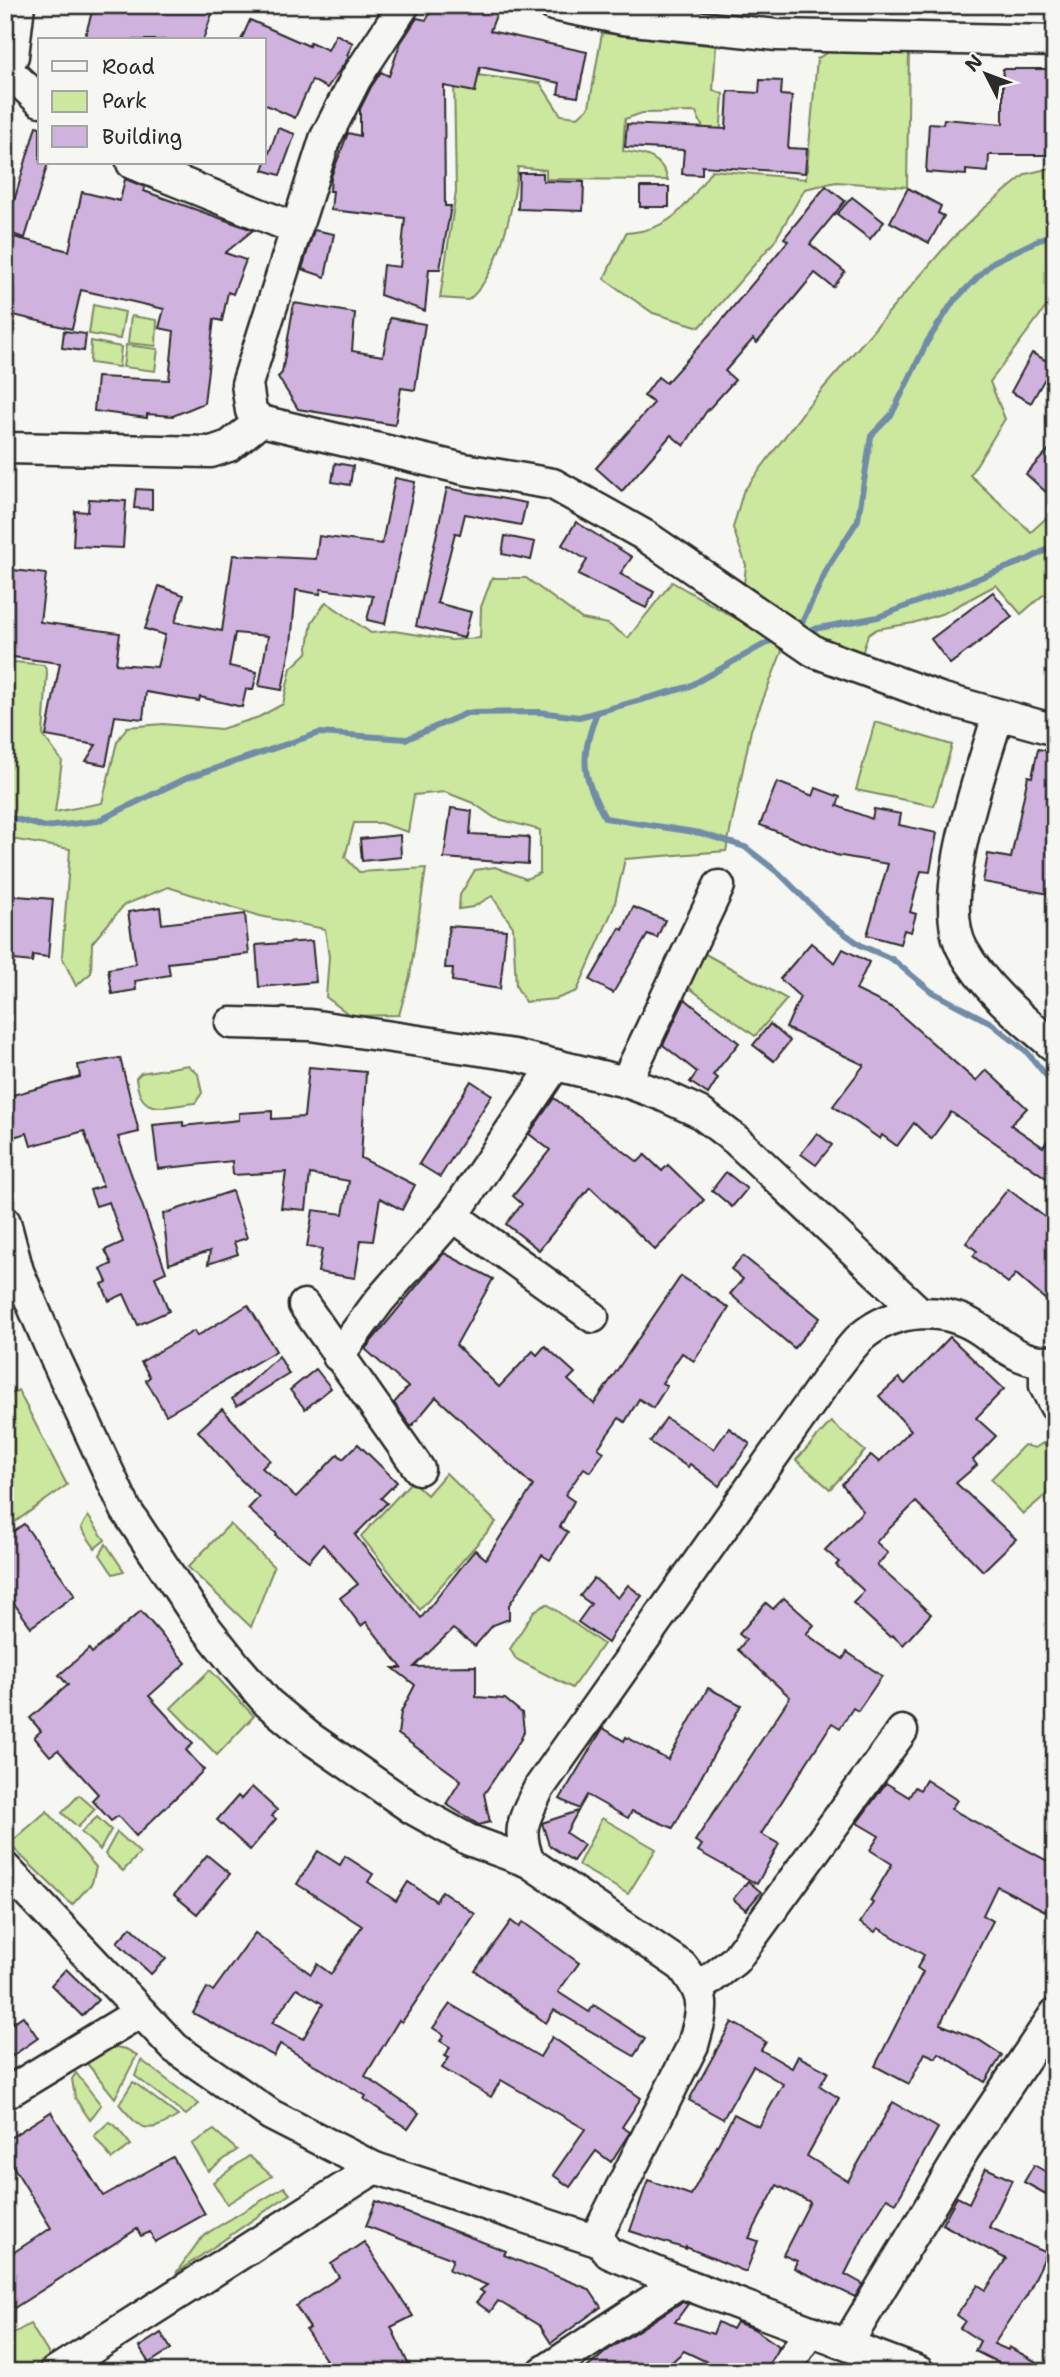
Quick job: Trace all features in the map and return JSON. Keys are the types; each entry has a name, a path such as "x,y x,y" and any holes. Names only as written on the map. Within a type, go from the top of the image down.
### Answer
{"street":[{"path":"19,5 13,56 5,66 38,99"},
{"path":"404,5 356,78 325,139 294,229 247,384 251,411 261,421 464,469 552,484 644,536 815,652 940,698 1055,730"},
{"path":"554,5 623,19 777,35 1055,41"},
{"path":"134,164 294,229"},
{"path":"5,447 211,452 229,446 261,421"},
{"path":"998,715 964,835 955,883 953,916 961,947 983,979 1055,1047"},
{"path":"626,1082 719,886"},
{"path":"231,1023 310,1025 514,1055 626,1082 699,1112 736,1140 919,1312"},
{"path":"338,1356 379,1301 453,1216 555,1065"},
{"path":"453,1216 593,1317"},
{"path":"5,1222 18,1271 127,1510 195,1614 268,1703 309,1737 413,1809 469,1840 529,1862 682,1966 699,1988 702,2014 693,2045 600,2230 600,2242"},
{"path":"304,1305 419,1469"},
{"path":"529,1862 520,1840 525,1816 539,1788 833,1371 861,1337 889,1318 919,1312 957,1320 979,1328 1018,1357 1050,1361 1045,1386 1055,1406"},
{"path":"699,1988 735,1959 902,1731"},
{"path":"5,1868 175,2049 271,2115 375,2168 600,2242 609,2253 680,2282 919,2372"},
{"path":"5,2094 140,2012"},
{"path":"847,2344 964,2150 1055,2014"},
{"path":"55,2372 375,2168"},
{"path":"543,2372 680,2282"},
{"path":"783,2372 810,2331"}],"green space":[{"path":"602,33 716,46 713,90 723,94 720,138 707,137 696,112 642,113 625,119 623,151 645,155 657,161 668,180 546,179 546,170 518,167 509,219 488,275 468,300 440,298 456,192 454,77 461,73 540,83 561,115 578,117 589,107"},
{"path":"861,45 909,48 907,187 836,182 805,189 774,242 700,327 653,313 604,279 626,233 656,227 667,221 686,205 712,170 806,179 817,59 828,52"},
{"path":"1055,167 1055,295 990,382 1005,419 970,475 1031,532 1055,510 1055,594 1043,595 1021,614 996,585 944,613 913,623 877,629 868,635 861,657 825,651 743,594 746,565 733,528 743,492 808,406 951,240 1026,174"},
{"path":"93,305 125,312 120,339 89,334"},
{"path":"131,316 157,320 156,346 128,343"},
{"path":"91,341 121,347 119,367 90,363"},
{"path":"126,345 158,349 155,371 123,367"},
{"path":"492,578 526,578 582,619 608,624 628,638 672,582 784,646 751,730 726,851 625,859 614,907 577,991 556,999 525,1002 516,986 513,927 492,896 473,907 459,909 460,895 475,870 495,867 526,879 540,873 540,830 495,818 473,803 445,792 414,795 408,832 380,823 354,823 345,857 359,872 426,868 410,976 399,1015 351,1016 326,997 329,957 325,929 260,916 168,887 124,905 92,943 91,973 76,986 62,957 70,849 5,838 5,661 44,665 47,672 43,735 62,761 55,812 102,803 117,742 127,727 163,724 221,729 259,717 283,704 291,668 307,653 312,622 326,602 371,633 394,631 451,640 480,638 481,607"},
{"path":"875,722 952,745 934,806 856,790"},
{"path":"698,950 787,999 755,1036 677,979"},
{"path":"188,1065 198,1074 202,1093 195,1103 155,1107 143,1099 138,1091 136,1078 141,1073"},
{"path":"18,1390 67,1485 5,1529 5,1397"},
{"path":"831,1422 865,1451 830,1489 796,1460"},
{"path":"1043,1443 1055,1455 1055,1487 1023,1514 991,1479 1024,1445 1035,1448"},
{"path":"446,1473 496,1522 420,1610 361,1536 412,1481 427,1495"},
{"path":"88,1516 105,1540 95,1548 81,1528"},
{"path":"230,1524 274,1567 251,1627 188,1567"},
{"path":"106,1544 124,1571 113,1574 100,1555"},
{"path":"547,1604 603,1644 572,1688 516,1659 510,1649 534,1611"},
{"path":"210,1670 254,1716 217,1755 171,1708"},
{"path":"79,1795 95,1809 78,1827 62,1813"},
{"path":"47,1811 96,1867 92,1883 72,1905 9,1844"},
{"path":"97,1817 111,1830 100,1850 81,1832"},
{"path":"602,1818 656,1849 628,1894 578,1865"},
{"path":"117,1832 140,1853 123,1871 105,1854"},
{"path":"115,2047 137,2055 115,2098 85,2061"},
{"path":"141,2060 199,2104 186,2115 135,2076"},
{"path":"76,2073 101,2105 90,2120 75,2098 72,2079"},
{"path":"133,2082 178,2116 151,2128 139,2125 119,2104"},
{"path":"109,2122 114,2124 131,2145 112,2159 94,2136"},
{"path":"214,2130 237,2150 208,2171 192,2144"},
{"path":"249,2156 272,2176 227,2204 213,2182"},
{"path":"284,2187 290,2194 176,2273 199,2241 209,2232"},
{"path":"30,2324 50,2356 25,2372 5,2372 5,2338"}],"building":[{"path":"94,5 215,5 204,38 85,38"},
{"path":"436,5 482,5 498,10 490,31 587,52 578,97 558,94 560,83 480,67 475,92 444,86 445,206 451,206 440,269 429,269 425,311 380,295 383,265 400,267 405,218 331,210 333,191 330,191 331,177 348,133 360,136 360,109 371,87 381,72 389,76 400,44 417,18 426,20"},
{"path":"250,20 309,46 310,42 328,50 336,34 353,43 347,55 349,57 327,88 312,80 295,118 266,105 266,38 242,38"},
{"path":"1003,69 1052,69 1052,155 989,155 988,172 966,170 966,175 926,172 929,123 943,124 944,119 1003,124"},
{"path":"760,80 782,81 781,95 792,96 788,148 807,149 805,173 702,166 702,175 682,174 684,150 625,147 627,124 726,129 728,91 759,93"},
{"path":"38,126 38,164 48,164 25,238 5,232"},
{"path":"278,128 295,134 280,175 263,170"},
{"path":"519,173 543,173 543,181 584,182 583,211 518,209"},
{"path":"125,179 145,187 144,191 253,230 225,253 246,260 233,294 228,292 222,321 214,319 204,403 173,416 147,414 147,418 94,411 97,377 169,380 174,331 159,328 164,309 81,290 72,329 5,313 5,255 10,236 69,251 82,192 120,201"},
{"path":"826,186 845,201 810,244 845,272 833,287 815,273 757,343 753,339 725,371 735,380 706,412 684,446 671,435 622,491 596,468 654,403 644,396 658,377 666,383 718,325 788,241 784,238"},
{"path":"640,187 669,187 669,207 640,207"},
{"path":"908,188 941,206 938,213 944,216 929,243 890,222"},
{"path":"852,197 884,222 870,239 837,214"},
{"path":"314,230 334,234 325,277 302,269"},
{"path":"294,303 355,313 352,351 383,356 390,318 425,324 415,390 401,388 395,425 298,409 278,377 282,373"},
{"path":"64,331 86,334 84,351 62,348"},
{"path":"1032,353 1053,364 1031,403 1011,392"},
{"path":"1055,443 1055,484 1047,493 1026,474"},
{"path":"335,463 353,466 350,485 332,482"},
{"path":"395,478 415,482 385,624 367,620 373,596 321,589 320,594 296,590 291,644 282,690 259,686 268,636 235,633 229,666 257,672 253,690 246,689 242,707 200,697 199,701 146,692 143,719 115,716 106,765 86,761 96,745 46,736 60,663 5,656 5,569 46,574 40,622 120,633 116,664 157,667 165,635 145,629 159,586 184,595 175,622 222,631 233,555 316,559 319,536 382,544"},
{"path":"447,488 526,503 521,525 465,514 460,534 455,533 437,603 471,612 464,638 416,626"},
{"path":"136,489 152,490 152,509 134,508"},
{"path":"89,499 126,501 123,548 73,546 75,511 88,512"},
{"path":"576,522 632,557 620,574 654,592 646,608 578,575 587,560 562,545"},
{"path":"505,536 535,542 531,560 502,554"},
{"path":"993,592 1012,617 950,664 931,639"},
{"path":"1038,749 1055,752 1055,895 983,882 988,854 1011,858 1028,776 1032,777"},
{"path":"777,782 813,796 816,788 840,797 837,806 872,819 874,809 901,814 899,825 937,833 930,872 921,871 910,912 916,914 911,932 904,930 900,944 867,935 888,864 836,855 760,825"},
{"path":"451,808 472,811 470,834 529,837 528,864 444,858"},
{"path":"400,835 401,857 362,861 360,839"},
{"path":"5,895 53,899 48,957 33,955 32,962 5,959"},
{"path":"160,907 162,924 245,914 249,954 168,963 170,975 135,981 136,990 112,994 108,969 136,964 128,912"},
{"path":"633,907 665,920 657,938 648,934 613,993 590,980 620,928 623,930"},
{"path":"449,926 506,930 500,989 452,981 453,968 445,968"},
{"path":"312,941 316,982 259,987 256,945"},
{"path":"811,943 835,963 843,949 869,962 856,990 893,1008 976,1081 986,1070 1027,1108 1011,1125 1043,1147 1055,1130 1055,1184 951,1112 931,1139 914,1123 897,1146 882,1135 880,1139 833,1106 864,1065 786,1028 800,997 780,979"},
{"path":"685,999 739,1043 713,1075 718,1078 708,1094 690,1082 697,1072 663,1045"},
{"path":"770,1024 790,1041 774,1061 753,1045"},
{"path":"120,1058 139,1132 118,1137 166,1272 155,1277 169,1311 138,1325 124,1294 109,1301 102,1284 107,1282 101,1269 112,1264 105,1250 123,1242 109,1202 96,1206 90,1190 103,1186 84,1131 31,1146 27,1133 13,1137 5,1105 5,1097 80,1077 78,1065"},
{"path":"309,1067 366,1072 361,1158 415,1185 402,1210 380,1198 373,1241 361,1240 355,1278 318,1272 322,1249 307,1247 313,1210 343,1214 349,1181 310,1174 306,1210 281,1208 286,1172 233,1175 232,1161 158,1169 153,1125 183,1122 183,1126 239,1120 239,1113 272,1111 272,1119 304,1117"},
{"path":"471,1081 492,1095 440,1177 419,1164"},
{"path":"554,1098 638,1162 645,1155 662,1171 668,1165 704,1200 655,1250 590,1187 539,1250 506,1224 522,1204 513,1196 550,1150 529,1134"},
{"path":"817,1133 832,1145 816,1165 801,1154"},
{"path":"726,1172 747,1189 732,1207 712,1190"},
{"path":"1008,1189 1055,1225 1055,1308 1016,1274 1008,1283 973,1256 977,1251 966,1243"},
{"path":"232,1191 247,1238 234,1242 238,1254 208,1264 210,1251 169,1264 163,1214"},
{"path":"444,1253 493,1279 456,1345 499,1387 533,1351 537,1355 545,1346 575,1373 568,1380 594,1404 681,1276 729,1308 694,1361 682,1353 662,1383 667,1386 653,1408 639,1399 625,1422 619,1418 598,1448 604,1452 590,1472 584,1468 565,1495 574,1501 560,1527 568,1532 550,1560 542,1555 509,1605 509,1619 493,1625 475,1646 453,1629 414,1667 476,1666 476,1697 505,1699 522,1713 524,1731 521,1739 484,1794 490,1822 479,1825 446,1804 461,1780 398,1734 401,1712 415,1685 393,1668 402,1668 366,1622 361,1626 340,1598 358,1584 323,1544 309,1561 276,1536 277,1534 248,1509 259,1497 198,1431 222,1409 270,1460 262,1468 296,1497 338,1454 343,1459 358,1444 397,1482 381,1498 387,1503 355,1535 421,1618 475,1550 486,1559 533,1486 436,1397 411,1427 394,1403 408,1387 365,1349"},
{"path":"743,1256 820,1318 794,1348 730,1294 743,1279 731,1269"},
{"path":"248,1305 276,1351 166,1415 146,1380 150,1377 141,1362 194,1331 197,1336"},
{"path":"950,1337 1004,1389 976,1418 996,1436 973,1460 977,1465 956,1483 1016,1539 983,1571 916,1502 876,1542 888,1553 877,1565 931,1614 903,1645 892,1635 890,1637 853,1603 864,1591 836,1565 839,1562 825,1550 863,1511 842,1484 871,1455 879,1462 911,1430 879,1396 899,1378 905,1384"},
{"path":"279,1356 289,1374 237,1406 232,1399"},
{"path":"316,1369 331,1388 305,1409 290,1390"},
{"path":"666,1418 714,1449 729,1428 750,1444 719,1486 690,1464 688,1467 650,1442"},
{"path":"24,1524 75,1595 31,1627 5,1591 5,1537"},
{"path":"594,1578 618,1598 628,1585 642,1596 608,1643 578,1622 591,1604 580,1596"},
{"path":"784,1598 814,1625 806,1634 843,1659 847,1652 882,1676 858,1711 853,1708 840,1728 832,1723 761,1834 779,1844 757,1884 698,1851 702,1845 695,1841 790,1697 738,1650 746,1640 739,1634 766,1603 773,1609"},
{"path":"141,1611 186,1663 149,1696 193,1744 186,1750 204,1770 136,1836 118,1816 111,1821 92,1800 98,1794 58,1750 50,1756 34,1737 41,1731 30,1718 68,1685 59,1675 89,1649 92,1653"},
{"path":"708,1688 741,1705 673,1828 632,1811 628,1818 587,1795 579,1809 560,1799 603,1728 624,1741 626,1737 668,1760"},
{"path":"926,1780 957,1800 951,1809 1055,1865 1055,1916 997,1886 983,1915 993,1921 940,2024 979,2040 1002,2055 985,2082 939,2053 936,2058 925,2053 909,2084 875,2066 923,1972 917,1968 924,1955 878,1928 875,1932 860,1923 892,1864 870,1850 879,1836 857,1823 886,1783 909,1797 915,1787 920,1790"},
{"path":"252,1787 277,1810 272,1816 276,1819 250,1850 217,1820 238,1796 241,1799"},
{"path":"578,1811 566,1833 584,1845 573,1861 549,1845 542,1823"},
{"path":"318,1851 340,1865 345,1856 373,1874 368,1882 396,1901 408,1882 436,1901 442,1891 475,1914 402,2022 399,2020 365,2076 419,2113 408,2129 364,2099 366,2096 280,2044 274,2056 193,2013 207,1988 213,1991 255,1933 311,1974 317,1964 331,1974 362,1926 297,1884","holes":["297,1988 323,2004 303,2039 272,2023"]},
{"path":"207,1855 230,1874 197,1914 174,1895"},
{"path":"748,1881 761,1892 746,1910 733,1899"},
{"path":"511,1921 519,1927 523,1922 579,1963 558,1992 589,2012 594,2005 645,2039 634,2056 554,2010 546,2023 475,1971"},
{"path":"131,1927 166,1959 151,1974 117,1942"},
{"path":"66,1969 98,2000 82,2016 51,1985"},
{"path":"450,2004 540,2057 552,2037 641,2098 622,2127 630,2132 611,2162 596,2151 570,2187 553,2175 585,2129 501,2080 491,2097 442,2068 449,2058 445,2056 450,2047 440,2041 444,2035 433,2028"},
{"path":"23,2016 38,2038 5,2061 5,2028"},
{"path":"732,2022 766,2042 761,2050 792,2068 798,2056 828,2072 820,2086 839,2098 807,2156 848,2181 893,2102 938,2128 896,2203 887,2198 845,2274 863,2284 855,2297 794,2268 797,2261 783,2255 810,2202 777,2185 749,2238 758,2241 746,2272 686,2247 630,2231 648,2180 691,2195 734,2114 759,2127 783,2084 753,2066 723,2119 689,2100"},
{"path":"51,2112 103,2196 173,2157 205,2214 155,2242 150,2232 141,2236 137,2229 5,2314 5,2258 51,2228 5,2153 5,2141"},
{"path":"1034,2165 1055,2177 1055,2199 1024,2182"},
{"path":"986,2168 1012,2180 989,2227 1047,2253 1027,2295 994,2344 1008,2350 1009,2347 1055,2372 1017,2372 975,2351 980,2341 960,2328 965,2321 957,2315 978,2285 986,2290 1006,2259 942,2224 957,2197 969,2203"},
{"path":"376,2201 506,2251 504,2255 589,2289 601,2307 551,2343 540,2326 498,2301 490,2312 476,2302 484,2293 480,2290 487,2285 449,2270 453,2259 366,2226"},
{"path":"364,2242 413,2316 391,2327 412,2372 299,2372 326,2360 306,2330 310,2328 296,2306 339,2277 331,2264"},
{"path":"682,2302 688,2304 675,2322 713,2334 718,2322 732,2329 736,2322 754,2329 779,2346 766,2372 728,2372 684,2351 661,2372 582,2372 608,2350"},
{"path":"161,2333 171,2349 149,2363 139,2347"}],"waterway":[{"path":"798,631 828,567 858,520 871,436 892,414 927,342 953,302 993,262 1055,232"},
{"path":"803,631 878,617 1029,559 1055,545"},
{"path":"5,816 45,827 98,821 184,779 319,733 407,739 467,713 539,712 579,717 688,687 779,636"},
{"path":"597,712 588,742 586,766 591,789 605,818 700,833 745,847 780,874 827,921 862,946 892,959 932,992 991,1023 1026,1051 1055,1086"}]}
